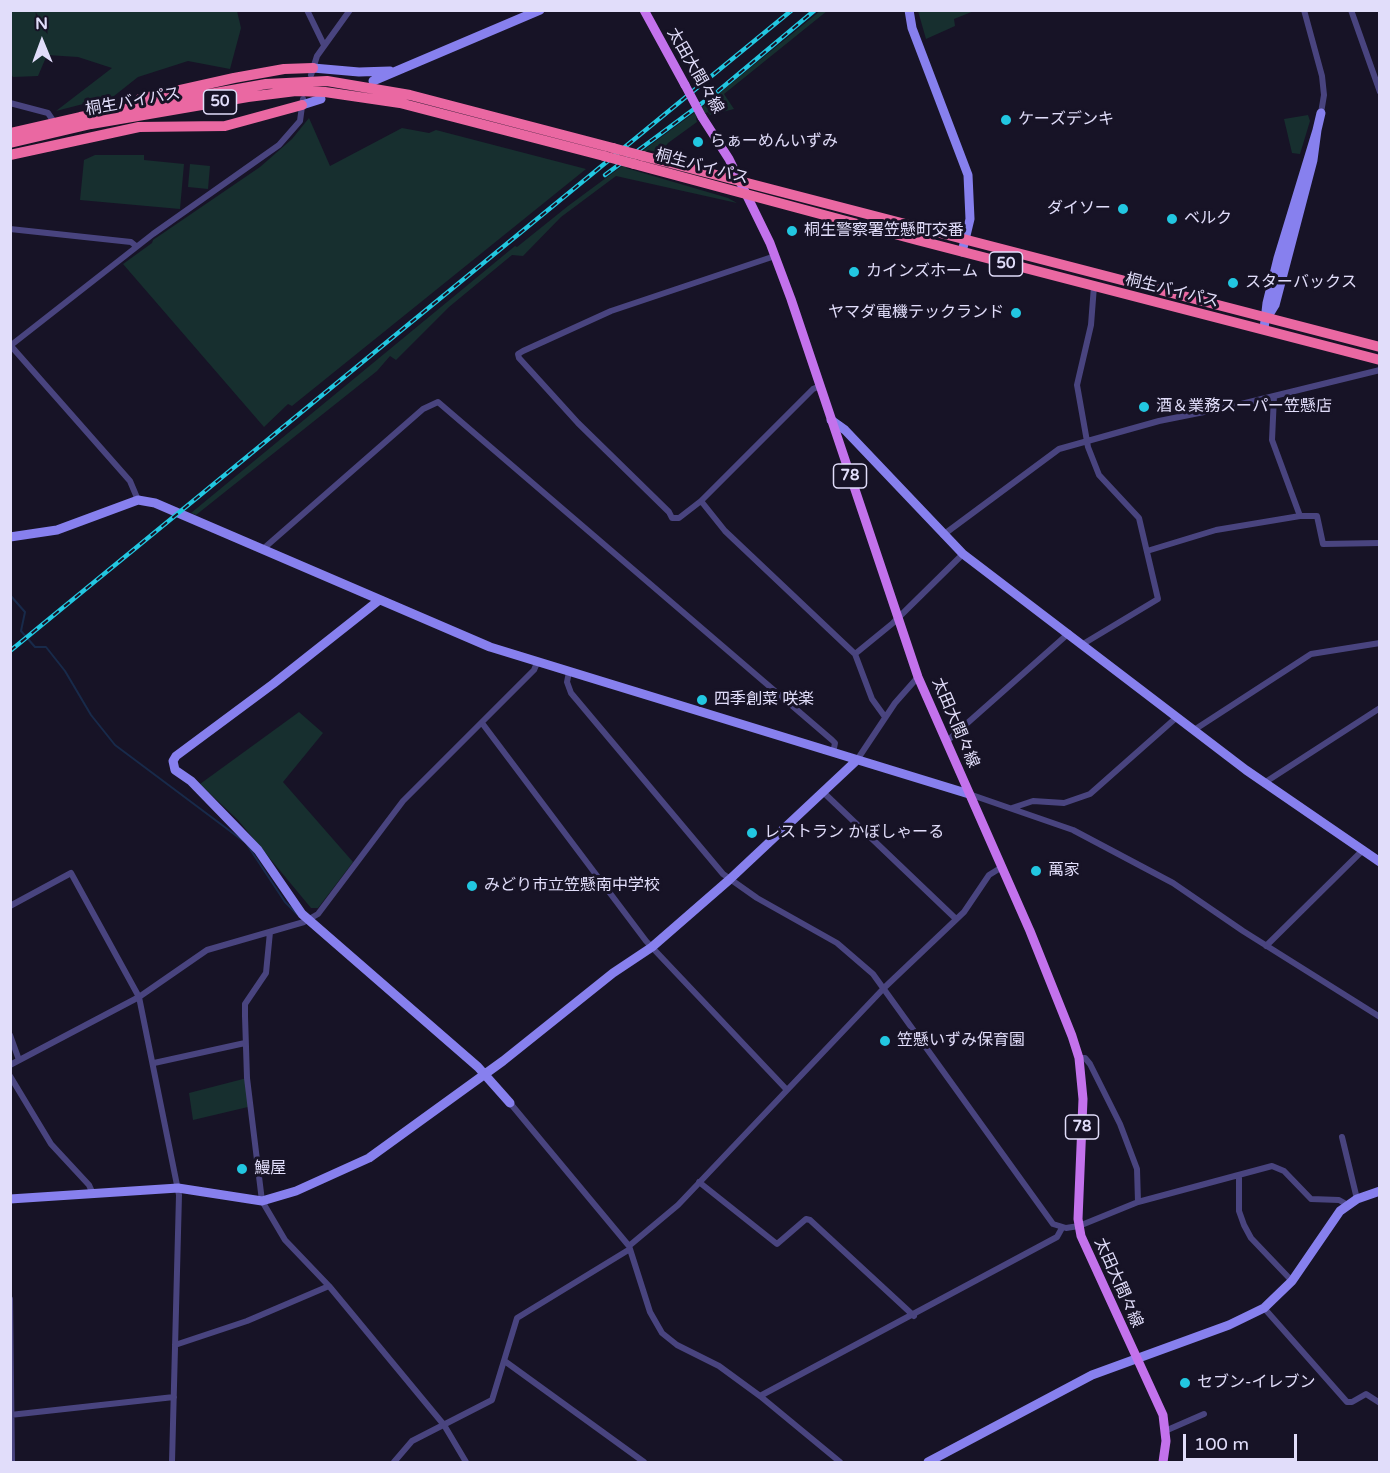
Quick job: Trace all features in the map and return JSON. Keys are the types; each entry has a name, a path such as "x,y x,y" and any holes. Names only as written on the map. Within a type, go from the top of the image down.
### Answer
{"highway":[{"path":"80,117 105,107 234,78 284,69 312,71"},
{"name":"桐生バイパス","path":"10,133 80,117 266,84 327,81 410,95 608,152 634,164 1094,286 1380,347"},
{"name":"桐生バイパス","path":"10,143 91,124 296,91 325,92 399,103 608,152 643,156 740,181 965,240 1265,324 1380,360"},
{"name":"50","path":"10,155 139,127 225,126 303,102"}],"main road":[{"name":"太田大間々線","path":"644,10 702,117 740,181 775,256 918,677 1064,1015 1079,1059 1083,1099 1079,1226 1084,1246 1163,1415 1165,1431 1163,1462"}],"street":[{"path":"307,10 324,45"},
{"path":"350,10 324,45 312,71 398,70"},
{"path":"373,81 525,13 540,10"},
{"path":"909,10 915,36 968,174 972,203 962,252"},
{"path":"1265,324 1267,303 1278,258 1322,113 1324,95 1322,76 1305,10"},
{"path":"1351,10 1380,92"},
{"path":"138,500 130,482 11,346 136,246 279,144 300,121 303,102 321,99"},
{"path":"10,103 48,113 54,122"},
{"path":"10,229 131,242 136,246"},
{"path":"775,256 611,311 518,354 578,423 672,518 682,518 701,501 813,389 819,386"},
{"path":"1083,644 1158,599 1139,518 1100,475 1087,441 1077,385 1092,320 1094,286"},
{"path":"943,535 1056,451 1168,418 1274,396 1380,370"},
{"path":"1274,396 1272,440 1300,516"},
{"path":"263,549 414,417 431,403 438,402 832,740 836,746 833,753"},
{"path":"831,420 845,430 963,554 1264,783 1380,861"},
{"path":"10,537 57,530 138,500 162,505 489,647 969,794 1073,830 1173,883 1266,946 1380,1017"},
{"path":"701,501 725,531 855,654 872,699 885,717"},
{"path":"1147,551 1216,530 1300,516 1317,516 1323,544 1380,543"},
{"path":"855,654 963,554"},
{"path":"378,600 172,761 175,770 191,781 258,850 302,914 485,1074 630,1247 650,1312 662,1333 677,1346 719,1366 760,1396 840,1462"},
{"path":"946,742 1069,633"},
{"path":"1194,730 1311,654 1380,643"},
{"path":"10,1065 139,998 207,950 310,920 323,909 403,801 534,670 537,663"},
{"path":"569,672 567,682 571,693 729,880 837,943 866,966 1053,1224 1062,1228 1079,1226 1138,1202 1276,1166 1284,1171 1311,1199 1340,1200 1348,1205"},
{"path":"10,1199 178,1188 262,1201 304,1188 369,1158 485,1074 613,973 652,947 729,880 857,760 902,693 918,677"},
{"path":"1264,783 1380,708"},
{"path":"1012,808 1033,801 1064,803 1090,794 1177,717"},
{"path":"482,723 652,947 787,1090"},
{"path":"823,792 956,919"},
{"path":"1266,946 1363,850"},
{"path":"394,1462 412,1441 492,1400 506,1362 505,1355 517,1318 630,1247 678,1205 884,988 964,912 986,879 1002,867"},
{"path":"10,906 71,873 139,998 178,1188 172,1462"},
{"path":"270,932 266,973 245,1004 245,1043 262,1201 285,1240 329,1286 444,1425 466,1462"},
{"path":"10,1035 20,1060"},
{"path":"154,1063 245,1043"},
{"path":"1079,1059 1085,1058 1090,1064 1120,1124 1137,1168 1138,1202"},
{"path":"10,1076 51,1144 89,1185 93,1194"},
{"path":"1342,1137 1357,1199"},
{"path":"1239,1175 1239,1210 1244,1226 1251,1238 1292,1281"},
{"path":"699,1182 777,1244 806,1219 810,1220 914,1316"},
{"path":"928,1462 1092,1375 1228,1325 1264,1308 1292,1281 1333,1220 1357,1199 1380,1191"},
{"path":"760,1396 914,1316 1057,1237 1062,1228"},
{"path":"175,1346 247,1321 329,1286"},
{"path":"10,1299 12,1462"},
{"path":"1264,1308 1347,1401 1352,1402 1366,1394 1380,1403"},
{"path":"506,1362 644,1462"},
{"path":"11,1415 174,1397"},
{"path":"1165,1431 1204,1414"}],"green space":[{"path":"11,10 237,11 241,28 230,69 188,61 138,77 114,96 56,111 112,68 78,57 47,55 38,76 13,77 10,73"},
{"path":"918,10 974,11 954,19 955,26 926,39"},
{"path":"820,11 827,11 724,94 734,109 710,115 708,112 696,118 697,122 668,143 661,153 648,150 626,168 728,198 737,203 616,176 561,217 523,256 512,255 449,307 396,360 390,356 377,371 196,515 191,513 515,246 517,247 568,206 706,104"},
{"path":"1308,115 1310,121 1300,154 1292,153 1284,119"},
{"path":"309,118 330,166 402,128 429,133 436,130 586,169 292,406 288,404 264,427 123,264 153,240 260,167 292,139"},
{"path":"95,155 144,155 144,160 184,164 180,209 80,200 84,160"},
{"path":"190,164 210,166 208,189 188,187"},
{"path":"299,712 323,733 283,782 353,862 318,908 311,908 238,820 200,784"},
{"path":"247,1078 248,1107 193,1120 189,1093"}],"waterway":[{"path":"10,595 25,612 21,631 35,647 46,647 65,671 91,715 115,745 246,843 285,902 297,914"}],"railway":[{"path":"10,651 792,10"},
{"path":"605,175 717,92 815,10"}],"place":[{"name":"ケーズデンキ","path":"1006,120"},
{"name":"らぁーめんいずみ","path":"698,142"},
{"name":"ダイソー","path":"1123,209"},
{"name":"ベルク","path":"1172,219"},
{"name":"桐生警察署笠懸町交番","path":"792,231"},
{"name":"カインズホーム","path":"854,272"},
{"name":"スターバックス","path":"1233,283"},
{"name":"ヤマダ電機テックランド","path":"1016,313"},
{"name":"酒＆業務スーパー笠懸店","path":"1144,407"},
{"name":"四季創菜 咲楽","path":"702,700"},
{"name":"レストラン かぼしゃーる","path":"752,833"},
{"name":"萬家","path":"1036,871"},
{"name":"みどり市立笠懸南中学校","path":"472,886"},
{"name":"笠懸いずみ保育園","path":"885,1041"},
{"name":"鰻屋","path":"242,1169"},
{"name":"セブン-イレブン","path":"1185,1383"}]}
